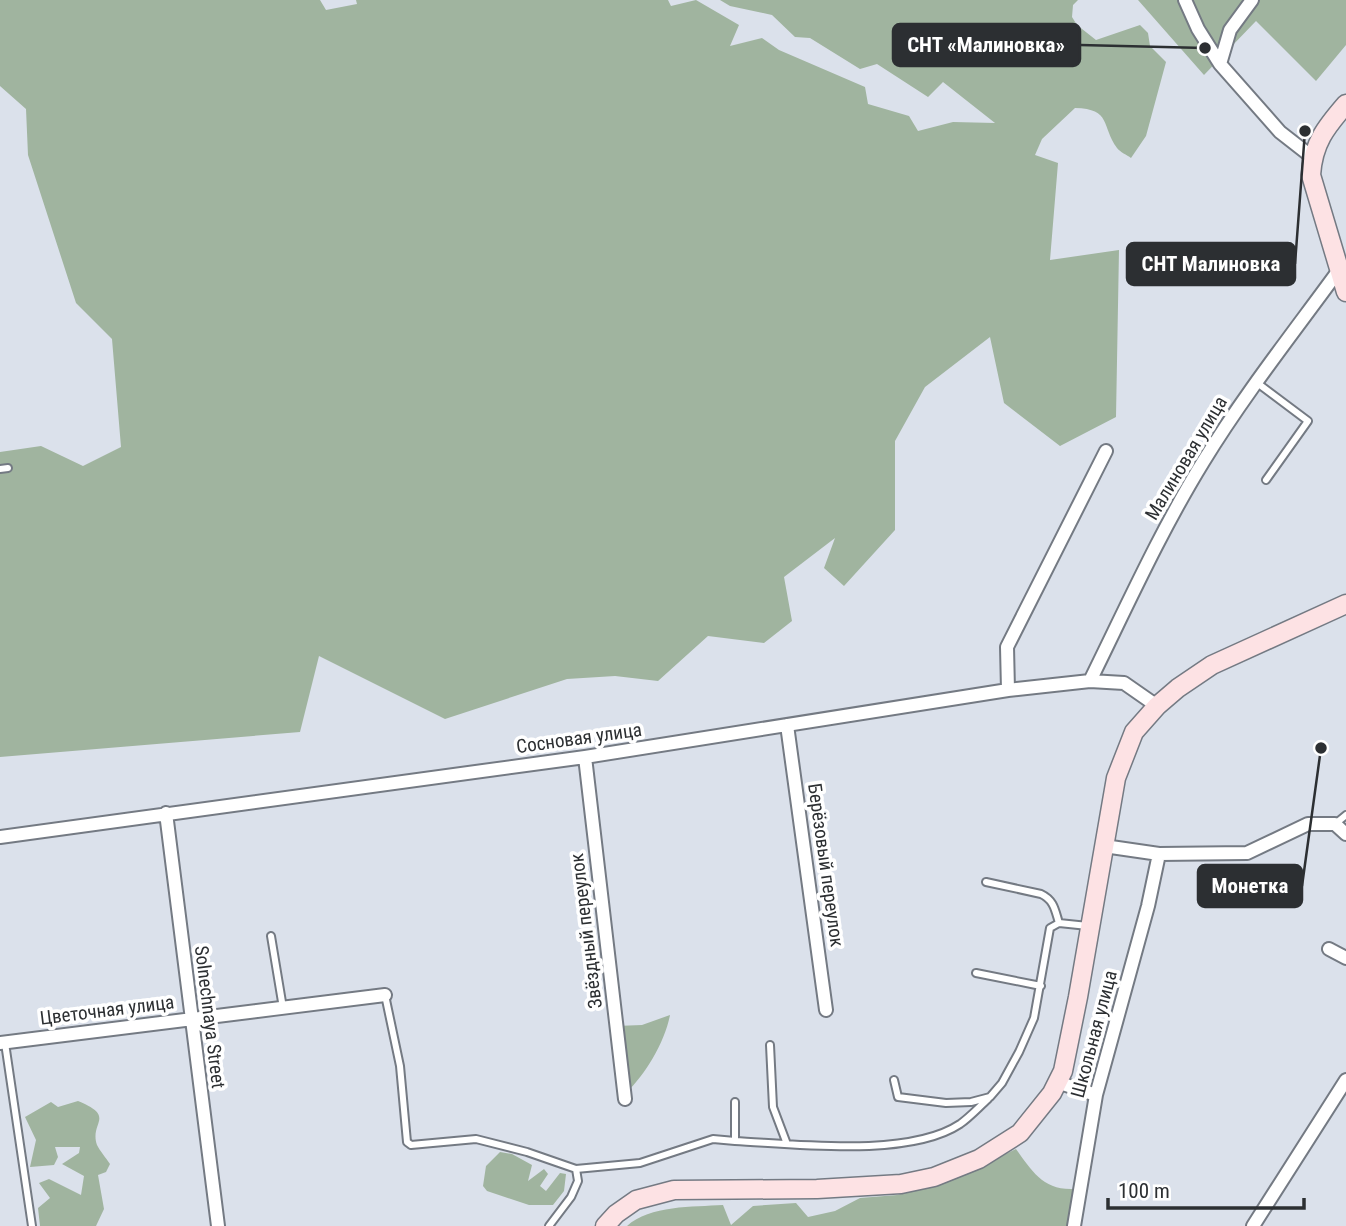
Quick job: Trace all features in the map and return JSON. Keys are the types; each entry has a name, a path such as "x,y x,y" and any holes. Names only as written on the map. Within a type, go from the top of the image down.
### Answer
{"street":[{"path":"1185,0 1198,29 1220,64 1280,132 1312,157"},
{"path":"1220,64 1230,30 1252,0"},
{"path":"1346,104 1328,124 1312,157 1311,175 1314,193 1346,292"},
{"name":"Малиновая улица","path":"1090,681 1171,519 1203,462 1256,382 1339,270"},
{"path":"1008,690 1007,647 1106,452"},
{"path":"605,1226 616,1214 636,1200 674,1190 817,1189 901,1184 934,1177 979,1159 1020,1133 1046,1101 1057,1083 1066,1059 1116,778 1134,732 1157,706 1212,665 1345,606"},
{"name":"Сосновая улица","path":"0,836 585,757 1008,690 1090,681 1124,683 1157,706"},
{"name":"Берёзовый переулок","path":"787,725 826,1010"},
{"name":"Звёздный переулок","path":"585,757 625,1099"},
{"name":"Solnechnaya Street","path":"166,813 218,1226"},
{"path":"1104,846 1159,854 1247,853 1308,824 1335,824 1346,834"},
{"name":"Школьная улица","path":"1074,1226 1096,1095 1148,906 1159,854"},
{"path":"1329,949 1346,958"},
{"name":"Цветочная улица","path":"2,1043 385,995"},
{"path":"1254,1226 1346,1080"},
{"path":"1057,1083 1096,1095"}],"lane":[{"path":"1256,382 1308,421 1266,480"},
{"path":"1335,824 1346,815"},
{"path":"986,882 1049,898 1059,923"},
{"path":"385,995 400,1066 407,1142 411,1145 475,1139 527,1152 576,1170 640,1163 713,1139 787,1144 912,1142 960,1124 1002,1083 1034,1018 1050,928 1059,923 1090,927"},
{"path":"271,936 283,1008"},
{"path":"976,973 1041,986"},
{"path":"2,1043 32,1226"},
{"path":"770,1045 773,1107 787,1144"},
{"path":"894,1080 898,1097 923,1102 971,1102 990,1097"},
{"path":"735,1102 735,1141"},
{"path":"550,1226 571,1197 578,1181 576,1170"}],"green space":[{"path":"0,0 320,0 326,10 357,4 356,0 668,0 671,6 696,0 739,25 730,46 762,38 779,50 865,87 868,104 909,116 918,131 953,122 995,123 943,82 928,97 877,64 860,69 810,38 795,37 772,15 730,6 720,0 1078,0 1073,5 1072,17 1077,25 1096,40 1140,25 1148,33 1150,46 1166,62 1146,136 1131,158 1117,148 1100,115 1087,109 1075,108 1042,139 1035,155 1058,163 1050,260 1119,250 1116,417 1060,446 1004,403 990,337 925,387 895,441 895,530 844,586 824,568 835,538 784,577 792,621 764,643 708,636 658,681 615,676 567,679 445,719 319,656 300,732 0,757 0,452 41,446 83,466 121,447 112,339 76,303 28,155 26,109 0,86"},
{"path":"1138,0 1346,0 1346,45 1316,81 1256,21 1204,75"},
{"path":"670,1015 664,1036 653,1057 626,1093 615,1069 620,1047 616,1026 642,1025"},
{"path":"78,1101 96,1111 99,1116 95,1137 97,1145 110,1164 106,1172 98,1175 104,1209 96,1226 40,1226 38,1208 50,1198 39,1183 49,1179 81,1195 84,1176 62,1164 79,1153 80,1147 55,1147 58,1157 54,1165 30,1167 36,1140 25,1117 51,1102 58,1107"},
{"path":"1016,1149 1033,1172 1046,1183 1073,1189 1071,1226 627,1226 647,1214 672,1208 699,1206 723,1205 731,1225 753,1206 796,1203 808,1217 835,1211 860,1198 897,1195 964,1174"},
{"path":"500,1152 512,1154 532,1165 528,1181 544,1169 548,1174 540,1186 546,1191 560,1173 566,1174 564,1191 553,1205 529,1205 487,1191 483,1186 486,1166"}],"place":[{"name":"СНТ «Малиновка»","path":"1205,48"},
{"name":"СНТ Малиновка","path":"1305,131"},
{"name":"Монетка","path":"1321,748"}]}
